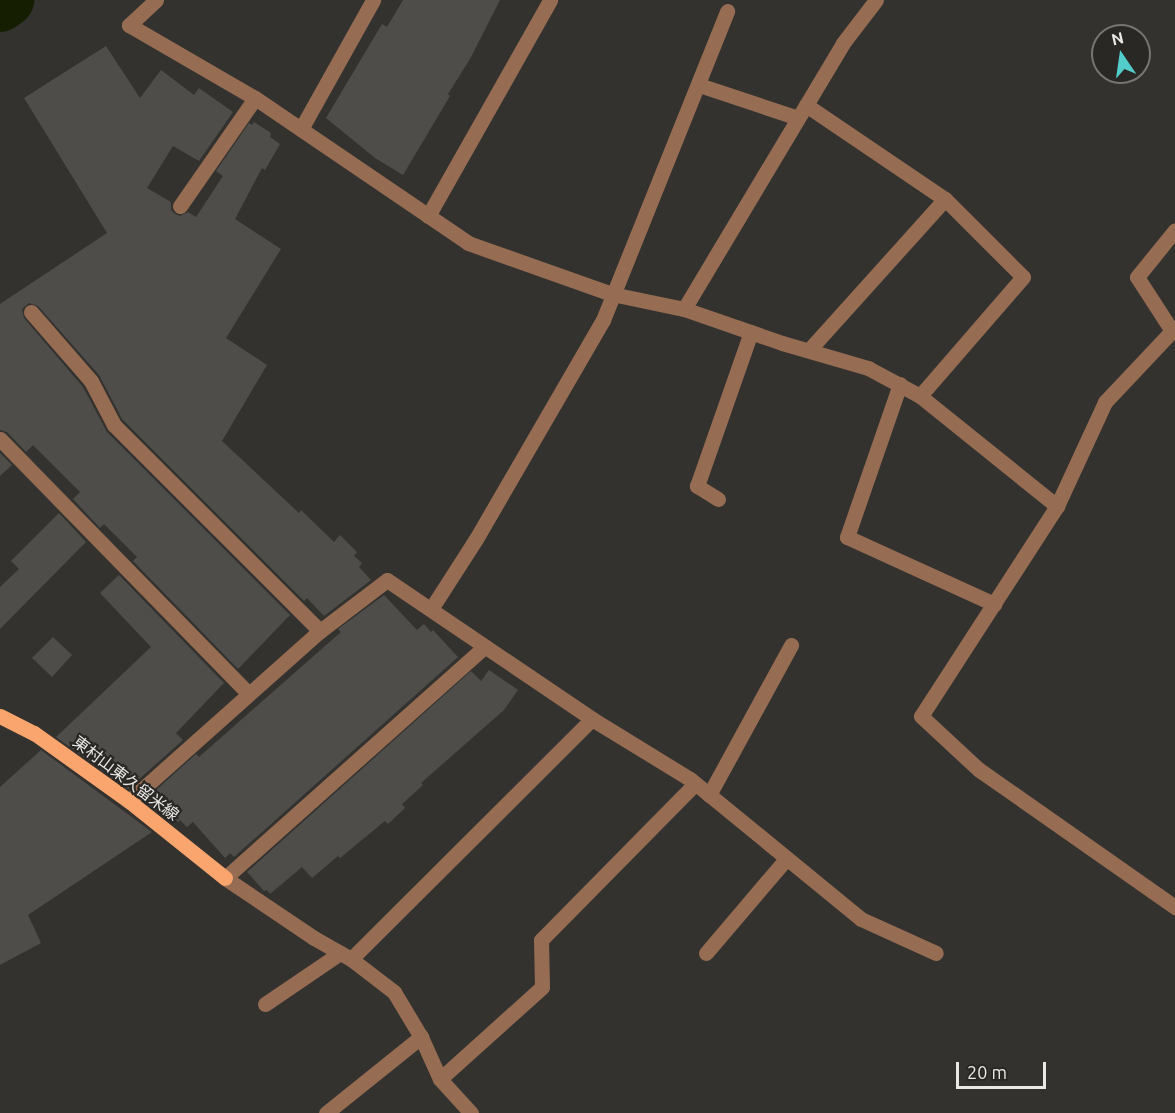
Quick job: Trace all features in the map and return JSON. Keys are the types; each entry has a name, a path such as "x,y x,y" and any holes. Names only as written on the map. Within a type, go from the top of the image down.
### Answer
{"main road":[{"name":"東村山東久留米線","path":"0,716 34,733 129,801 225,878"}],"street":[{"path":"156,0 129,26 255,98 468,243 612,294 684,309 868,368 920,396 1057,506"},
{"path":"301,129 373,0"},
{"path":"428,216 550,0"},
{"path":"684,309 843,44 876,0"},
{"path":"431,609 476,539 597,330 727,11"},
{"path":"699,84 802,112 945,199 1023,277 920,396"},
{"path":"180,206 255,98"},
{"path":"809,350 945,199"},
{"path":"1175,230 1137,277 1172,331 1105,402 1057,506 921,716 978,770 1175,907"},
{"path":"31,312 91,381 114,424 320,631"},
{"path":"718,500 697,486 751,332"},
{"path":"900,384 847,537 994,604"},
{"path":"0,439 248,693"},
{"path":"129,801 320,631 387,580 592,718 695,783 861,919 936,953"},
{"path":"709,795 791,645"},
{"path":"471,1113 440,1079 420,1037 394,993 346,956 225,878 485,646"},
{"path":"265,1004 346,956 592,718"},
{"path":"440,1079 542,987 541,940 695,783"},
{"path":"706,953 786,859"},
{"path":"326,1113 420,1037"}],"building":[{"path":"403,0 500,0 470,59 448,94 450,96 403,175 375,158 326,118 382,24 387,27"},
{"path":"106,46 140,98 161,70 194,95 199,88 233,112 199,161 173,146 147,188 171,202 171,210 175,214 180,216 188,212 196,217 223,176 216,171 249,123 252,125 254,122 271,133 270,137 280,144 265,170 262,168 235,219 281,249 226,338 267,365 222,441 299,513 301,510 334,542 340,535 357,552 354,556 362,563 359,567 371,580 324,616 307,598 304,601 122,419 99,375 38,306 29,303 22,309 24,318 83,387 107,432 290,615 238,669 133,561 137,557 104,524 100,528 73,499 80,492 33,445 26,452 7,432 0,430 0,304 107,233 24,98"},
{"path":"0,453 12,465 0,476"},
{"path":"59,513 86,542 0,629 0,587 19,569 11,561"},
{"path":"119,575 224,683 176,733 183,740 128,789 56,737 151,647 100,593"},
{"path":"384,595 417,630 424,624 431,632 433,630 458,657 234,857 230,853 225,858 193,822 187,827 173,817 169,820 144,801 196,754 199,757 341,632 338,629"},
{"path":"53,637 72,655 52,677 32,658"},
{"path":"489,670 518,690 504,710 421,783 423,785 402,804 405,808 388,824 385,821 312,878 302,867 270,894 267,890 264,891 247,872 471,671 481,681"},
{"path":"41,750 152,832 28,915 41,943 0,965 0,787"}],"waterway":[{"path":"0,5 7,0"}]}
